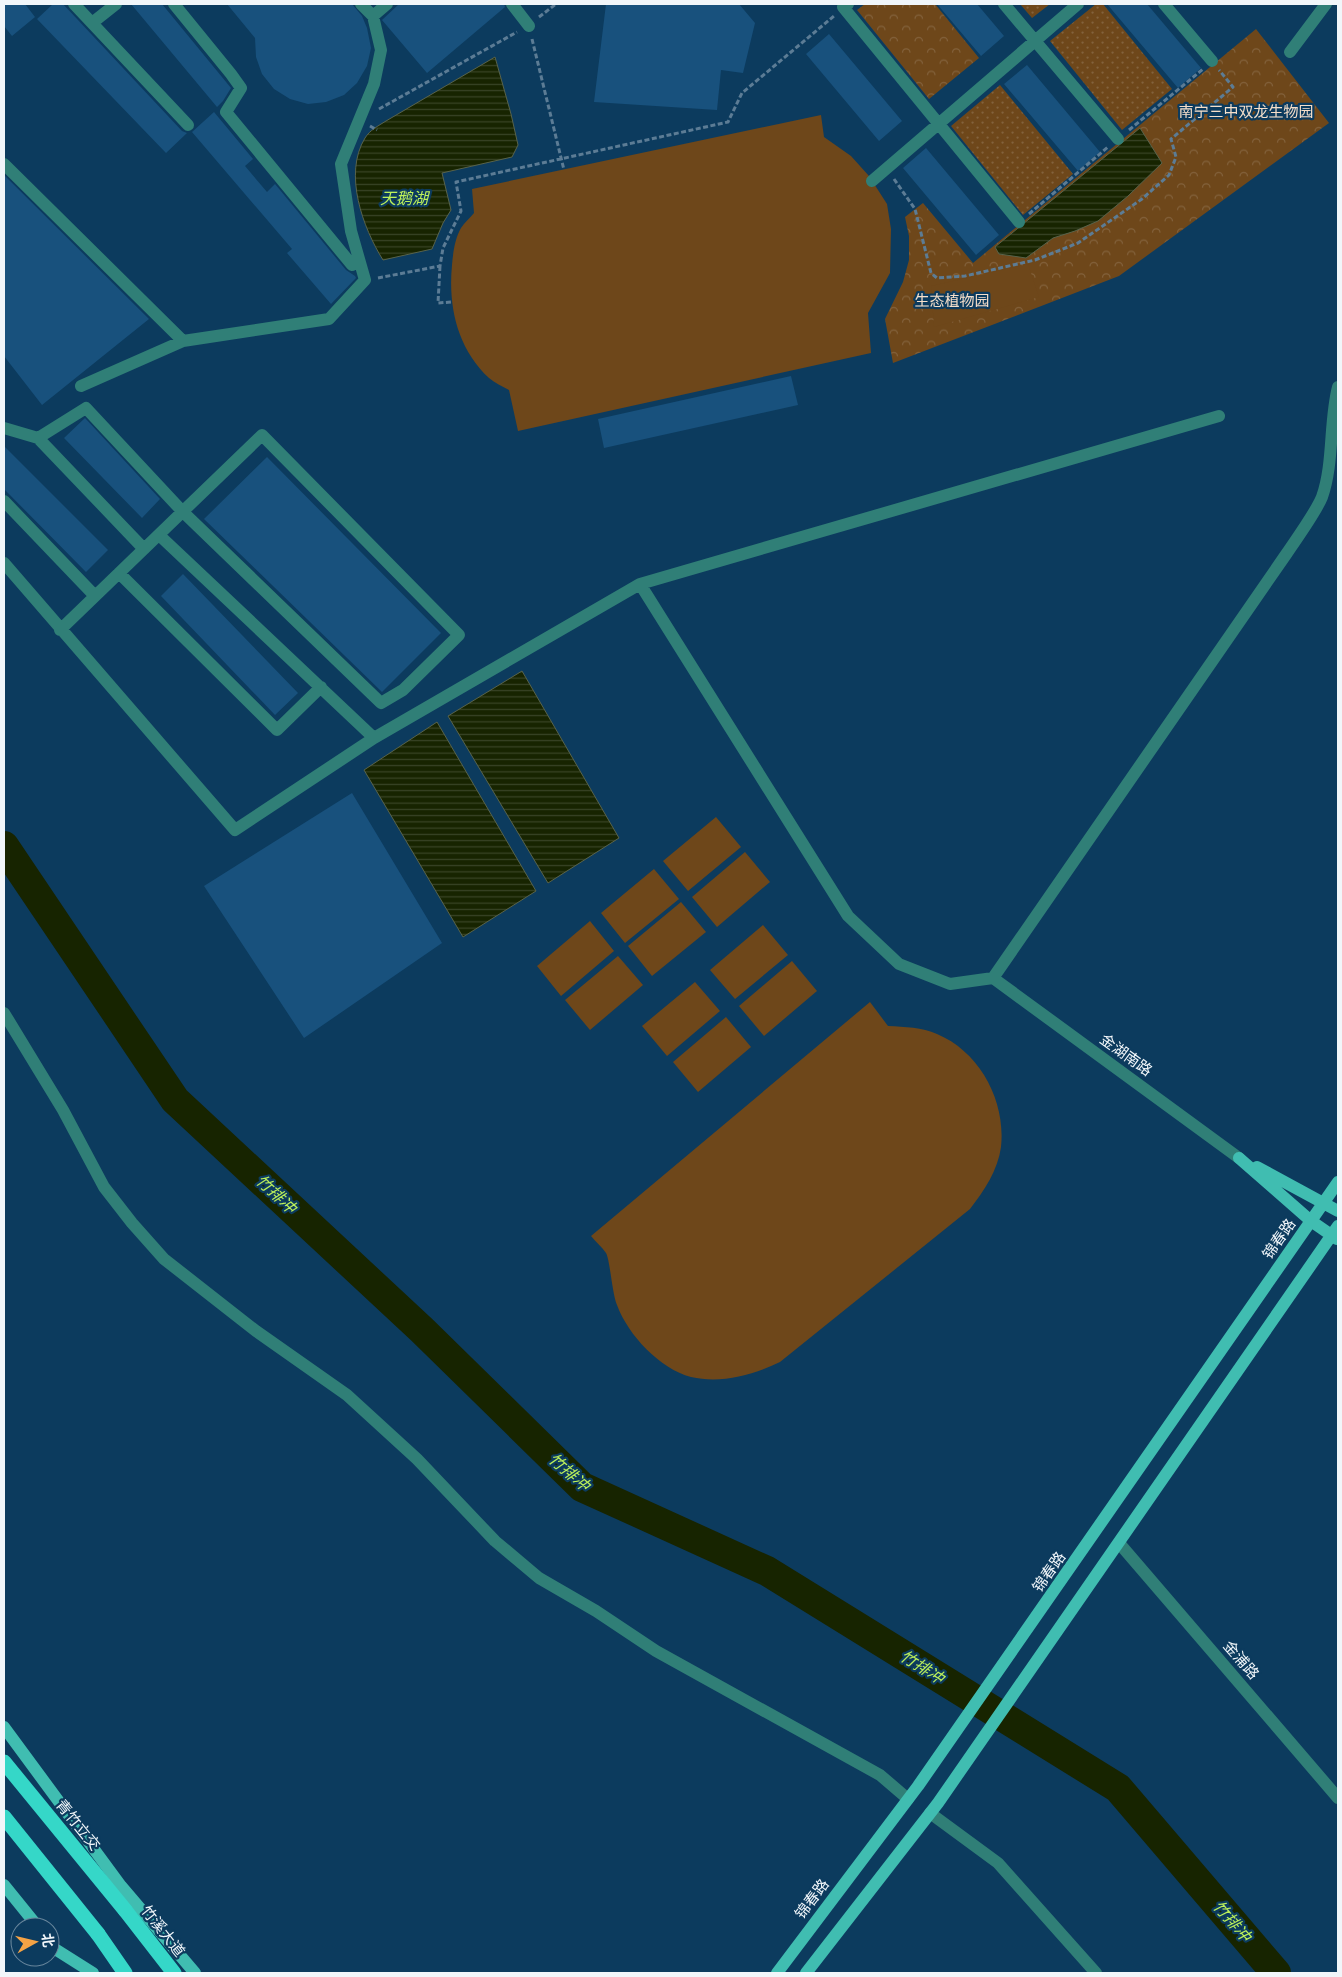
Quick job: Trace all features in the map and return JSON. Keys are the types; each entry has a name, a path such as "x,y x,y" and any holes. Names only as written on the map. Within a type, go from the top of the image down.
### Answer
{"highway":[{"name":"青竹立交","path":"4,1762 125,1910"},
{"path":"4,1817 98,1934 125,1973"},
{"name":"竹溪大道","path":"125,1910 174,1973"}],"main road":[{"name":"金湖南路","path":"1239,1158 1338,1210"},
{"name":"金湖南路","path":"1239,1158 1312,1221 1336,1234"},
{"name":"锦春路","path":"777,1973 918,1786 1338,1182"},
{"path":"806,1973 938,1803 1336,1234"},
{"path":"4,1728 121,1886 179,1973"},
{"path":"4,1885 30,1917"},
{"path":"121,1886 195,1973"},
{"path":"60,1951 93,1973"},
{"path":"60,1956 74,1973"}],"street":[{"path":"74,4 188,125"},
{"path":"92,23 116,4"},
{"path":"174,4 241,88 226,112 352,265"},
{"path":"81,386 182,341 329,319 365,280 351,231 341,164 374,84 381,50 373,16 361,4"},
{"path":"373,16 387,4"},
{"path":"512,4 529,26"},
{"path":"1004,4 1118,139"},
{"path":"872,181 1078,4"},
{"path":"1164,4 1212,61"},
{"path":"1290,52 1326,4"},
{"path":"844,5 1019,222"},
{"path":"4,164 182,341"},
{"path":"640,584 848,916 899,964 950,984 993,978 1287,553 1322,498 1331,453 1334,401 1338,387"},
{"path":"38,438 86,408 183,512 381,704 403,690 459,635 262,436 183,512 159,535 144,549 119,574 60,630"},
{"path":"4,563 235,830 374,738 640,584 1220,416"},
{"path":"4,428 38,438 144,549"},
{"path":"4,501 95,596"},
{"path":"159,535 374,738"},
{"path":"119,574 277,730 321,687"},
{"name":"金湖南路","path":"993,978 1239,1158"},
{"path":"4,1013 63,1110 104,1187 132,1223 164,1259 256,1331 347,1395 417,1459 495,1541 538,1578 596,1611 656,1651 880,1775 908,1799"},
{"name":"金浦路","path":"1119,1543 1338,1798"},
{"path":"930,1813 998,1863 1096,1973"}],"path":[{"path":"360,120 529,26 556,4"},
{"path":"452,302 438,303 443,248 461,211 456,182 728,122 742,93 844,5"},
{"path":"533,43 564,170"},
{"path":"886,169 915,209 931,274 936,278 965,276 1035,260 1078,243 1142,199 1169,175 1176,157 1172,139 1233,87 1212,61 1019,222"},
{"path":"365,280 440,266"}],"green space":[{"path":"865,4 935,4 979,58 929,99 857,10"},
{"path":"1020,4 1050,4 1032,18"},
{"path":"1096,4 1103,4 1172,89 1122,130 1050,41"},
{"name":"南宁三中双龙生物园","path":"1256,29 1329,123 1119,276 893,363 885,319 903,282 909,260 909,236 905,217 923,203 973,263"},
{"path":"1000,85 1073,174 1023,215 951,126"},
{"path":"821,115 824,137 851,156 869,176 887,204 891,229 890,273 868,313 871,353 518,431 509,390 491,380 478,366 462,340 454,311 451,280 454,251 461,228 474,213 472,189"},
{"name":"生态植物园","path":"1028,264 1039,297 934,327 931,286"},
{"path":"716,817 741,847 688,891 663,861"},
{"path":"745,852 770,882 717,927 692,897"},
{"path":"654,869 679,899 625,943 601,913"},
{"path":"681,902 706,932 652,976 628,946"},
{"path":"590,921 614,951 561,996 537,966"},
{"path":"763,925 788,955 735,999 710,970"},
{"path":"618,956 643,985 590,1030 565,1000"},
{"path":"792,961 817,991 764,1036 739,1006"},
{"path":"695,982 720,1011 667,1056 642,1026"},
{"path":"870,1002 888,1026 907,1027 931,1032 952,1042 966,1053 987,1080 999,1112 1001,1130 1001,1147 997,1164 990,1180 970,1209 780,1362 759,1371 725,1379 702,1379 679,1373 657,1359 629,1328 615,1300 606,1253 591,1236"},
{"path":"726,1017 751,1047 698,1092 673,1062"}],"water":[{"name":"天鹅湖","path":"495,57 518,145 512,157 442,173 451,210 432,249 383,260 369,232 358,200 356,168 359,152 365,138 380,125"},
{"path":"1140,128 1162,163 1128,196 1098,221 1053,238 1026,258 999,254 995,247"},
{"path":"522,671 619,838 548,883 448,716"},
{"path":"437,722 536,891 463,937 364,770"}],"building":[{"path":"4,4 25,4 35,17 12,36 4,26"},
{"path":"53,4 63,4 182,131 187,133 166,153 37,19"},
{"path":"131,4 162,4 231,88 217,107"},
{"path":"227,4 352,4 362,16 367,28 371,48 367,66 357,83 344,95 326,102 308,104 290,99 274,89 262,74 256,57 255,38"},
{"path":"399,4 504,4 505,7 427,73 382,20"},
{"path":"606,4 739,4 755,23 743,73 721,70 717,110 594,102"},
{"path":"937,4 977,4 1004,36 981,56"},
{"path":"1107,4 1147,4 1201,68 1178,88"},
{"path":"829,34 902,121 879,141 806,54"},
{"path":"1027,65 1100,152 1078,171 1004,84"},
{"path":"214,112 253,159 245,166 267,192 275,184 346,270 355,276 356,278 331,304 287,253 292,249 192,132"},
{"path":"926,148 999,235 976,255 903,168"},
{"path":"4,175 149,319 42,405 4,356"},
{"path":"791,376 798,405 604,448 598,419"},
{"path":"85,418 160,499 142,518 64,438"},
{"path":"4,446 108,550 86,572 4,489"},
{"path":"267,457 441,633 382,692 204,519"},
{"path":"183,574 298,693 275,715 161,596"},
{"path":"352,793 442,943 304,1038 204,886"}],"waterway":[{"name":"竹排冲","path":"4,846 175,1100 422,1330 582,1487 767,1571 1118,1788 1276,1973"}]}
